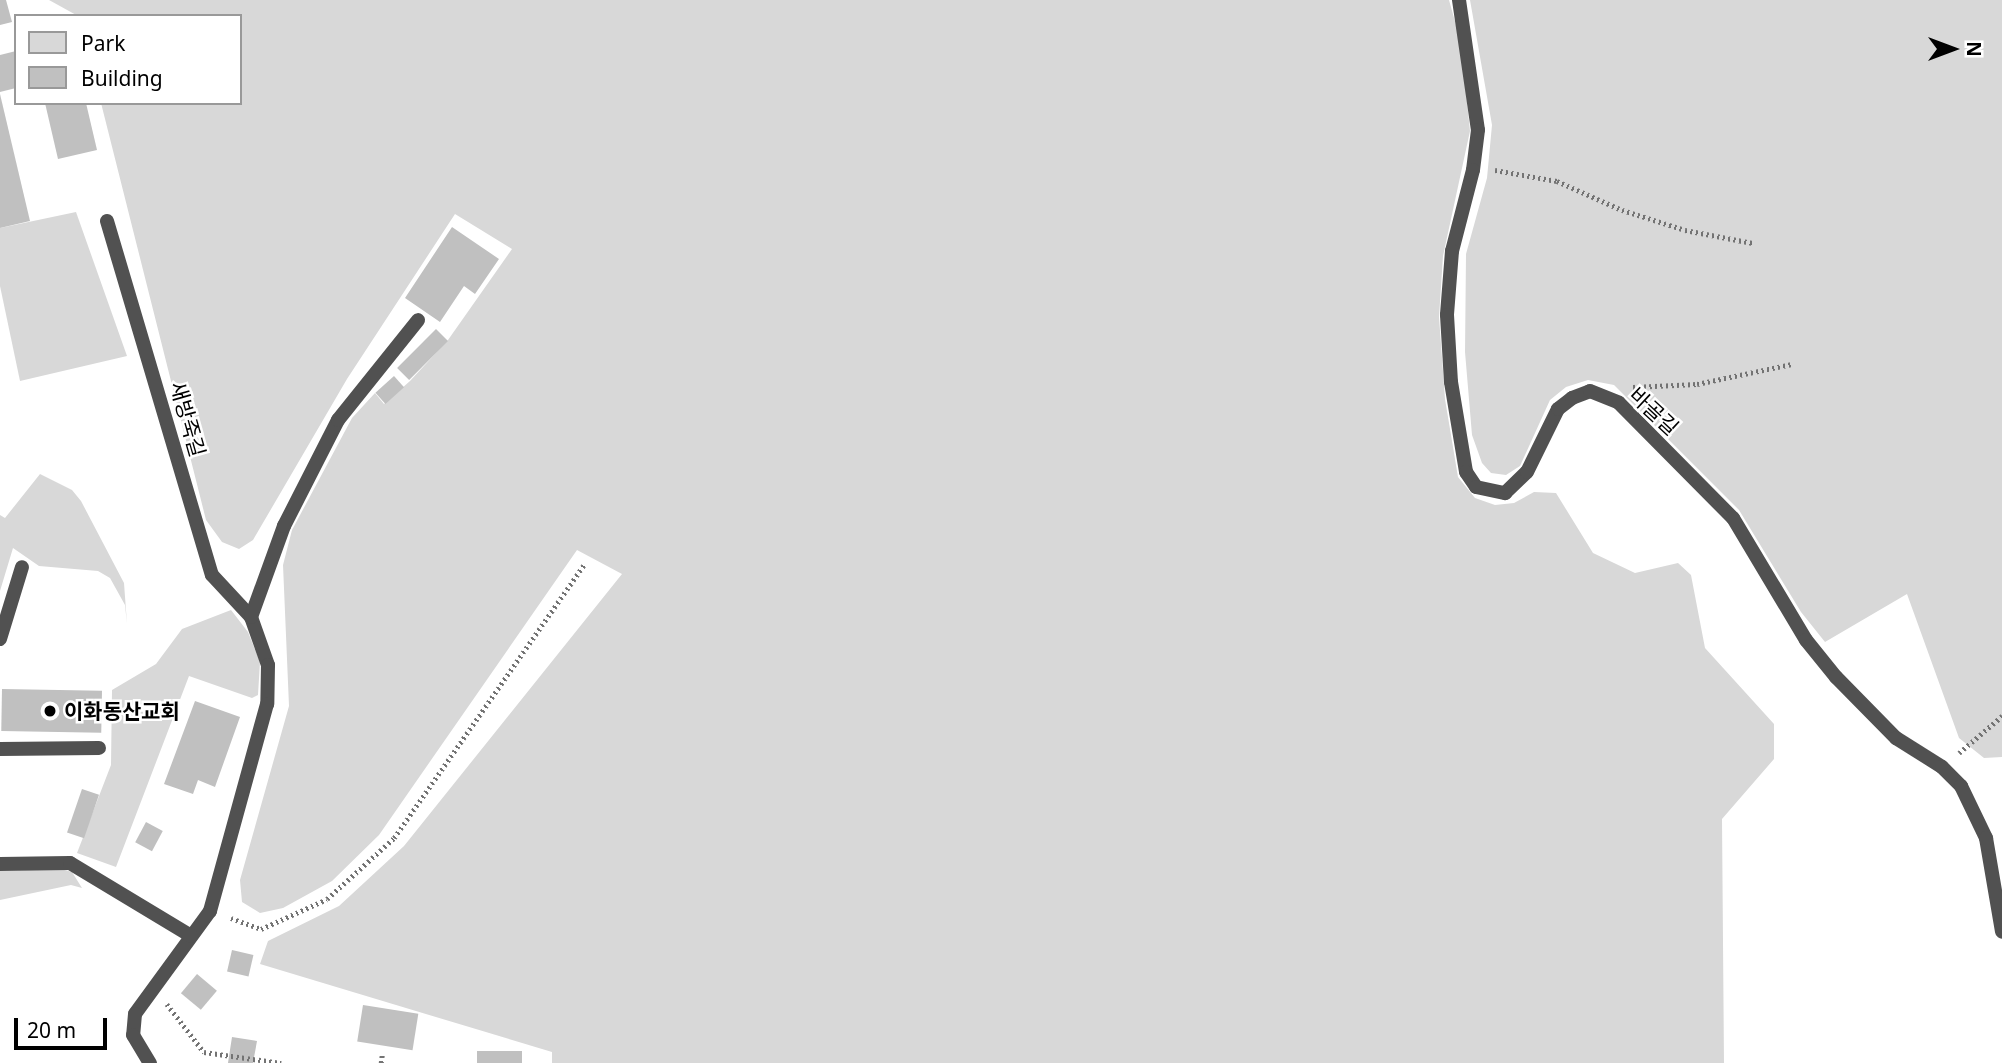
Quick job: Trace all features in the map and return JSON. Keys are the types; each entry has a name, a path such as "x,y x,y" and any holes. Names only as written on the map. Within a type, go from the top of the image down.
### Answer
{"lane":[{"path":"1459,0 1478,130 1473,170 1452,251 1447,316 1464,461 1476,487 1505,493 1516,486 1558,409 1572,398 1590,391"},
{"name":"새방죽길","path":"107,221 212,575 251,617 268,665 267,704 210,911 135,1014 133,1035 150,1063"},
{"path":"251,617 284,526 338,420 418,320"},
{"name":"바골길","path":"1590,391 1619,403 1733,518 1806,640 1896,738 1942,767 1961,786 1986,838 2002,932"},
{"path":"0,639 22,568"},
{"path":"0,749 99,748"},
{"path":"0,864 70,863 191,936"}],"path":[{"path":"1473,170 1508,170 1557,181 1622,210 1685,230 1753,243"},
{"path":"1590,391 1697,384 1792,364"},
{"path":"210,911 261,929 327,899 384,847 584,565"},
{"path":"1942,767 2002,716"},
{"path":"151,990 179,1014 190,1037 204,1052 282,1063"},
{"path":"382,1055 382,1063"}],"green space":[{"path":"49,0 1449,0 1461,43 1470,131 1443,256 1439,317 1445,399 1458,477 1475,498 1495,505 1514,503 1534,492 1556,493 1593,553 1635,573 1678,563 1691,575 1705,648 1774,724 1774,759 1722,819 1724,1063 552,1063 552,1052 260,964 268,941 339,906 404,846 622,574 577,550 379,835 332,881 283,908 260,913 242,902 240,880 289,706 283,565 292,530 352,418 375,393 384,404 410,381 448,340 512,249 455,214 347,379 253,540 239,549 222,542 206,520 102,105 242,105 242,14 74,14"},
{"path":"1470,0 2002,0 2002,757 1984,758 1959,738 1907,594 1825,642 1801,612 1739,510 1614,385 1588,380 1566,387 1550,400 1520,466 1506,475 1491,473 1482,463 1472,435 1465,352 1466,254 1487,178 1492,125"},
{"path":"76,212 127,356 20,381 0,286 0,228"},
{"path":"40,474 72,490 81,501 124,583 127,624 125,605 110,578 98,571 39,566 13,548 0,591 0,515 5,518"},
{"path":"231,610 248,632 260,662 258,695 252,698 189,676 116,867 77,853 111,765 112,690 156,664 182,629"},
{"path":"61,869 72,872 82,888 71,885 0,900 0,871"}],"building":[{"path":"0,0 6,0 12,22 0,25"},
{"path":"14,52 14,88 0,92 0,55"},
{"path":"0,94 30,221 0,228"},
{"path":"45,105 86,105 97,150 58,159"},
{"path":"452,227 499,259 475,294 464,286 440,322 405,298"},
{"path":"436,329 448,341 409,380 397,368"},
{"path":"394,376 404,387 385,404 375,393"},
{"path":"2,689 102,691 101,733 1,731"},
{"path":"195,701 240,717 215,787 198,780 193,794 164,784"},
{"path":"82,789 99,795 84,838 67,832"},
{"path":"146,822 163,831 152,851 135,842"},
{"path":"232,950 253,955 248,976 227,971"},
{"path":"197,974 217,991 201,1010 181,993"},
{"path":"363,1005 418,1014 413,1050 357,1042"},
{"path":"232,1037 257,1041 253,1063 228,1063"},
{"path":"477,1051 522,1051 522,1063 477,1063"}],"place":[{"name":"이화동산교회","path":"50,711"}]}
